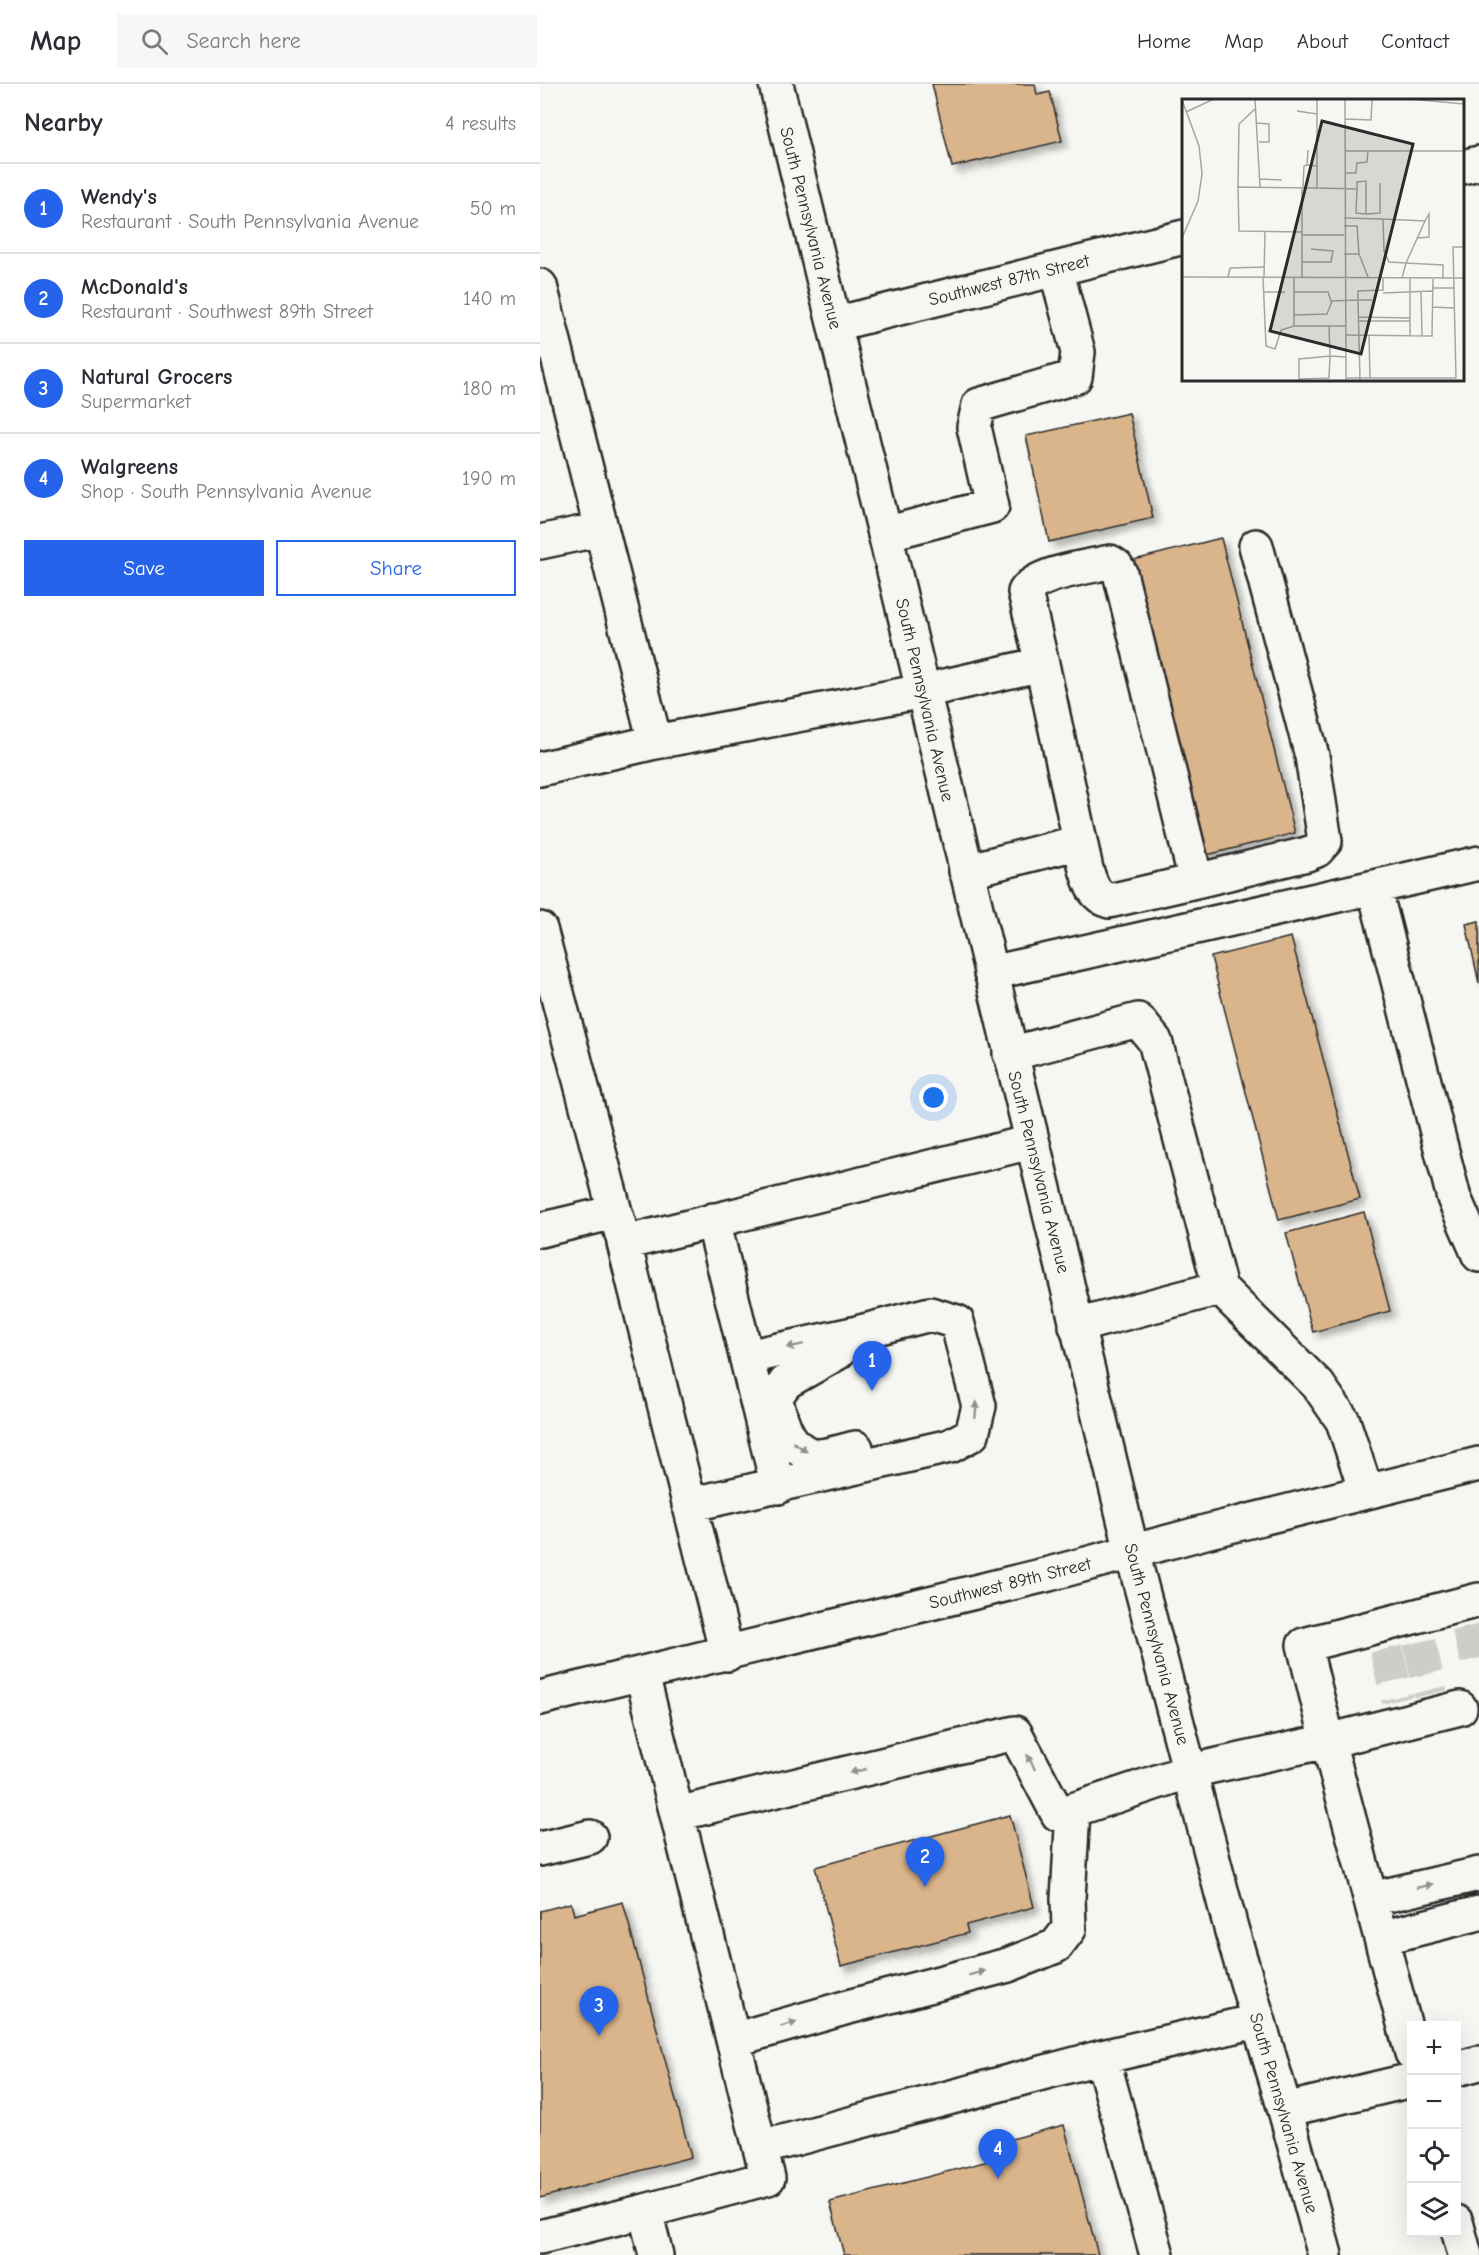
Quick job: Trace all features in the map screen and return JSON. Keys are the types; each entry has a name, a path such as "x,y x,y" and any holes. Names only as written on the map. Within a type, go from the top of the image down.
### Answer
{"main road":[{"name":"South Pennsylvania Avenue","path":"776,84 1132,1552 1257,2021 1285,2110 1325,2255"},
{"path":"1464,167 1479,163"},
{"name":"Southwest 87th Street","path":"835,324 1182,238"},
{"path":"885,534 992,506 974,427 979,405 1075,377 1078,352 1056,269"},
{"path":"540,286 655,742"},
{"path":"540,542 601,529"},
{"path":"1196,881 1120,573 1116,566 1110,562 1052,576 1032,583 1026,592 1080,842 1094,892 1100,898 1109,901 1196,881 1307,854 1317,850 1325,841 1312,756 1256,546"},
{"path":"540,769 655,742 924,691 1042,664"},
{"path":"966,871 1080,842"},
{"path":"991,973 1479,863"},
{"path":"1374,887 1454,1198 1479,1255"},
{"path":"540,929 624,1243 727,1654"},
{"path":"1010,1054 1138,1020 1155,1041 1220,1288 1318,1385 1343,1421 1366,1491"},
{"path":"624,1243 1031,1142"},
{"path":"540,1230 615,1212"},
{"path":"713,1220 778,1487"},
{"path":"1076,1326 1220,1288"},
{"path":"689,1506 950,1446 972,1434 978,1406 957,1322 930,1314 747,1357"},
{"path":"857,1333 837,1353 786,1382 775,1397 782,1424 794,1445 816,1456 924,1436 950,1446"},
{"name":"Southwest 89th Street","path":"540,1698 1050,1574 1366,1491 1479,1464"},
{"path":"1407,2034 1304,1645 1382,1637 1416,1630 1470,1611"},
{"path":"540,2237 768,2178 642,1674"},
{"path":"1066,1812 1190,1771 1328,1741 1401,1710 1442,1705"},
{"path":"677,1814 1015,1732 1066,1812 1069,1929 1056,1946 1008,1965 733,2040"},
{"path":"540,1850 590,1837"},
{"path":"1371,1899 1479,1874"},
{"path":"1381,1938 1479,1913"},
{"path":"759,2148 1102,2057 1257,2021"},
{"path":"1102,2057 1157,2255"},
{"path":"1461,2068 1479,2063"},
{"path":"1285,2110 1407,2081"},
{"path":"645,2211 656,2255"},
{"path":"1460,2237 1465,2255"}],"building":[{"path":"932,84 1035,84 1037,95 1050,92 1062,141 952,167"},
{"path":"1129,413 1153,518 1049,542 1026,436"},
{"path":"1221,538 1295,833 1203,856 1130,561"},
{"path":"1479,921 1479,983 1466,924"},
{"path":"1291,937 1360,1199 1279,1220 1211,957"},
{"path":"1364,1212 1390,1311 1313,1332 1286,1233"},
{"path":"1010,1815 1034,1907 966,1925 968,1933 841,1966 815,1867"},
{"path":"623,1902 691,2157 540,2198 540,1911 571,1903 574,1915"},
{"path":"1064,2125 1098,2255 844,2255 830,2202 1004,2157 1004,2141"}],"tunnel":[{"path":"1468,1627 1479,1669"},
{"path":"1419,1642 1431,1694"},
{"path":"1386,1649 1398,1700"}],"place":[{"name":"Wendy's","path":"872,1391"},
{"name":"McDonald's","path":"925,1887"},
{"name":"Natural Grocers","path":"599,2036"},
{"name":"Walgreens","path":"998,2179"}]}
